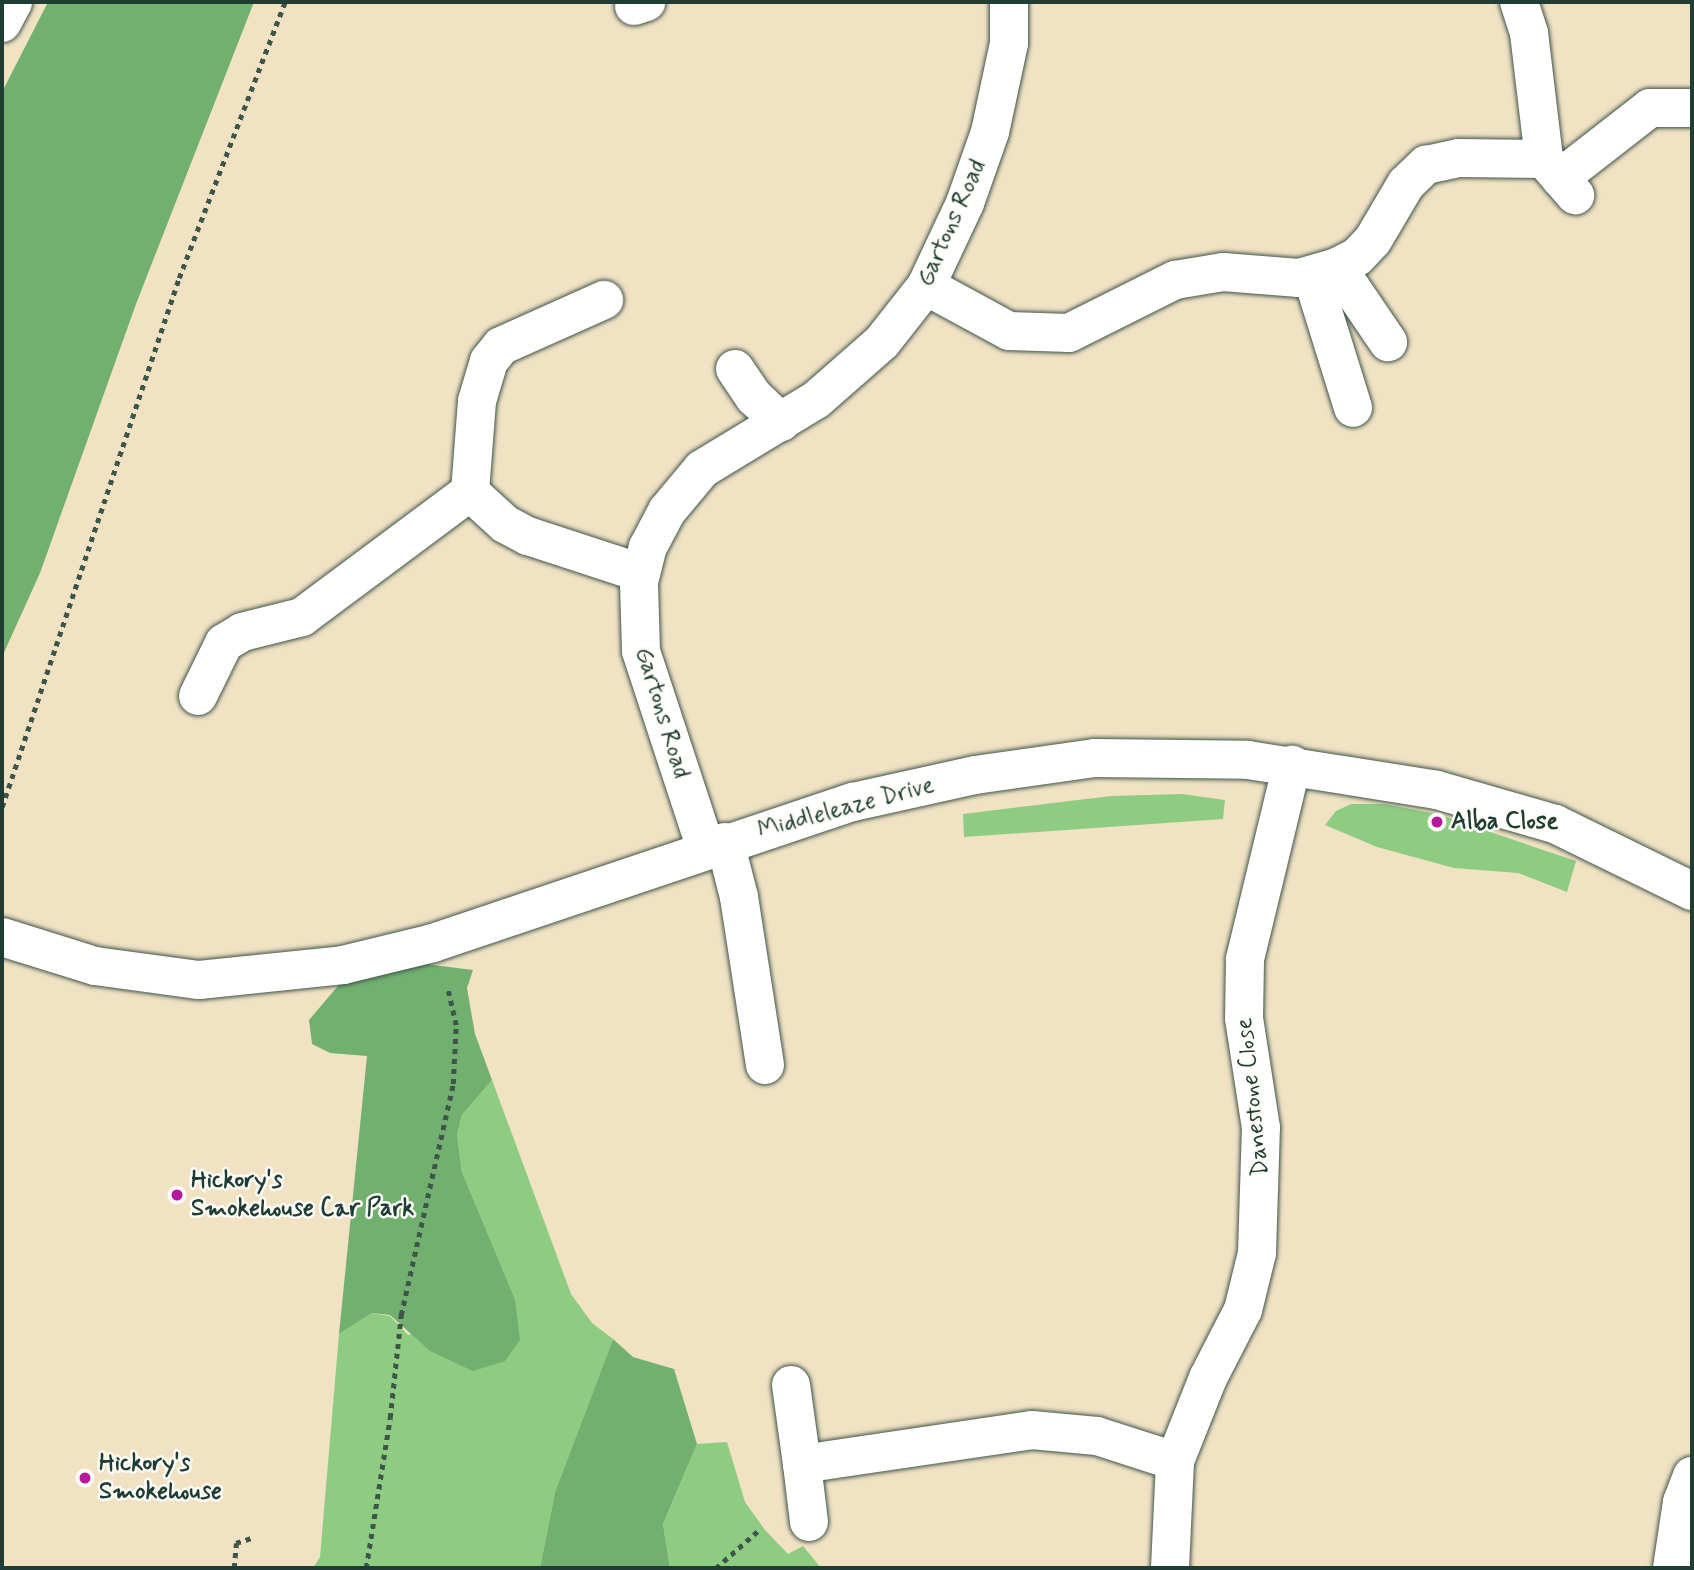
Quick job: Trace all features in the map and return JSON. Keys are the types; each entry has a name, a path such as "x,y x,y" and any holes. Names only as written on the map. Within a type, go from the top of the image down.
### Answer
{"street":[{"path":"2,23 13,2"},
{"name":"Gartons Road","path":"765,1065 739,897 715,845 640,652 641,573 657,527 682,491 718,456 816,400 882,342 926,286 965,203 990,132 1009,43 1009,2"},
{"path":"1519,2 1529,33 1536,107 1560,177"},
{"path":"926,286 1009,331 1047,335 1091,326 1155,287 1198,274 1325,271 1357,257 1373,240 1406,184 1426,165 1459,158 1560,177 1650,108 1670,105 1692,108"},
{"path":"1325,271 1388,342"},
{"path":"1325,271 1353,408"},
{"path":"198,696 224,643 242,632 302,617 470,492 477,401 489,361 501,346 604,300"},
{"path":"735,369 754,397 781,422"},
{"path":"470,492 505,524 528,536 641,573"},
{"name":"Middleleaze Drive","path":"2,937 95,966 199,980 281,975 433,943 715,845 917,787 1050,763 1153,757 1292,765 1491,803 1567,829 1692,891"},
{"name":"Danestone Close","path":"1170,1568 1174,1461 1208,1378 1243,1310 1257,1253 1261,1128 1244,1018 1245,959 1292,765"},
{"path":"792,1385 809,1522"},
{"path":"802,1464 1032,1430 1097,1436 1174,1461"},
{"path":"1672,1568 1682,1502 1692,1476"}],"path":[{"path":"2,807 179,278 285,2"},
{"path":"366,1568 390,1418 401,1315 453,1083 456,1025 433,943"},
{"path":"234,1568 236,1543 254,1537"}],"green space":[{"path":"48,2 254,2 136,304 40,573 2,657 2,92"},
{"path":"1182,794 1225,800 1223,819 964,837 963,814 1111,796"},
{"path":"1351,804 1384,804 1437,814 1576,861 1567,892 1518,873 1454,868 1377,847 1325,825 1336,811"},
{"path":"409,962 473,970 467,988 475,1034 492,1080 462,1115 457,1135 462,1172 515,1299 520,1340 505,1361 473,1371 430,1351 390,1315 372,1313 339,1334 367,1056 330,1053 312,1044 309,1020 343,980"},
{"path":"492,1080 571,1294 592,1323 613,1339 555,1492 540,1568 313,1568 320,1557 339,1334 372,1313 390,1316 408,1335 515,1299 462,1172 457,1135 462,1115"},
{"path":"613,1339 633,1357 674,1369 697,1444 663,1524 670,1568 540,1568 555,1492"},
{"path":"727,1442 745,1502 765,1530 788,1554 803,1546 821,1568 670,1568 663,1524 697,1444"}],"place":[{"name":"Alba Close","path":"1437,822"},
{"name":"Hickory's Smokehouse Car Park","path":"177,1195"},
{"name":"Hickory's Smokehouse","path":"85,1478"}]}
